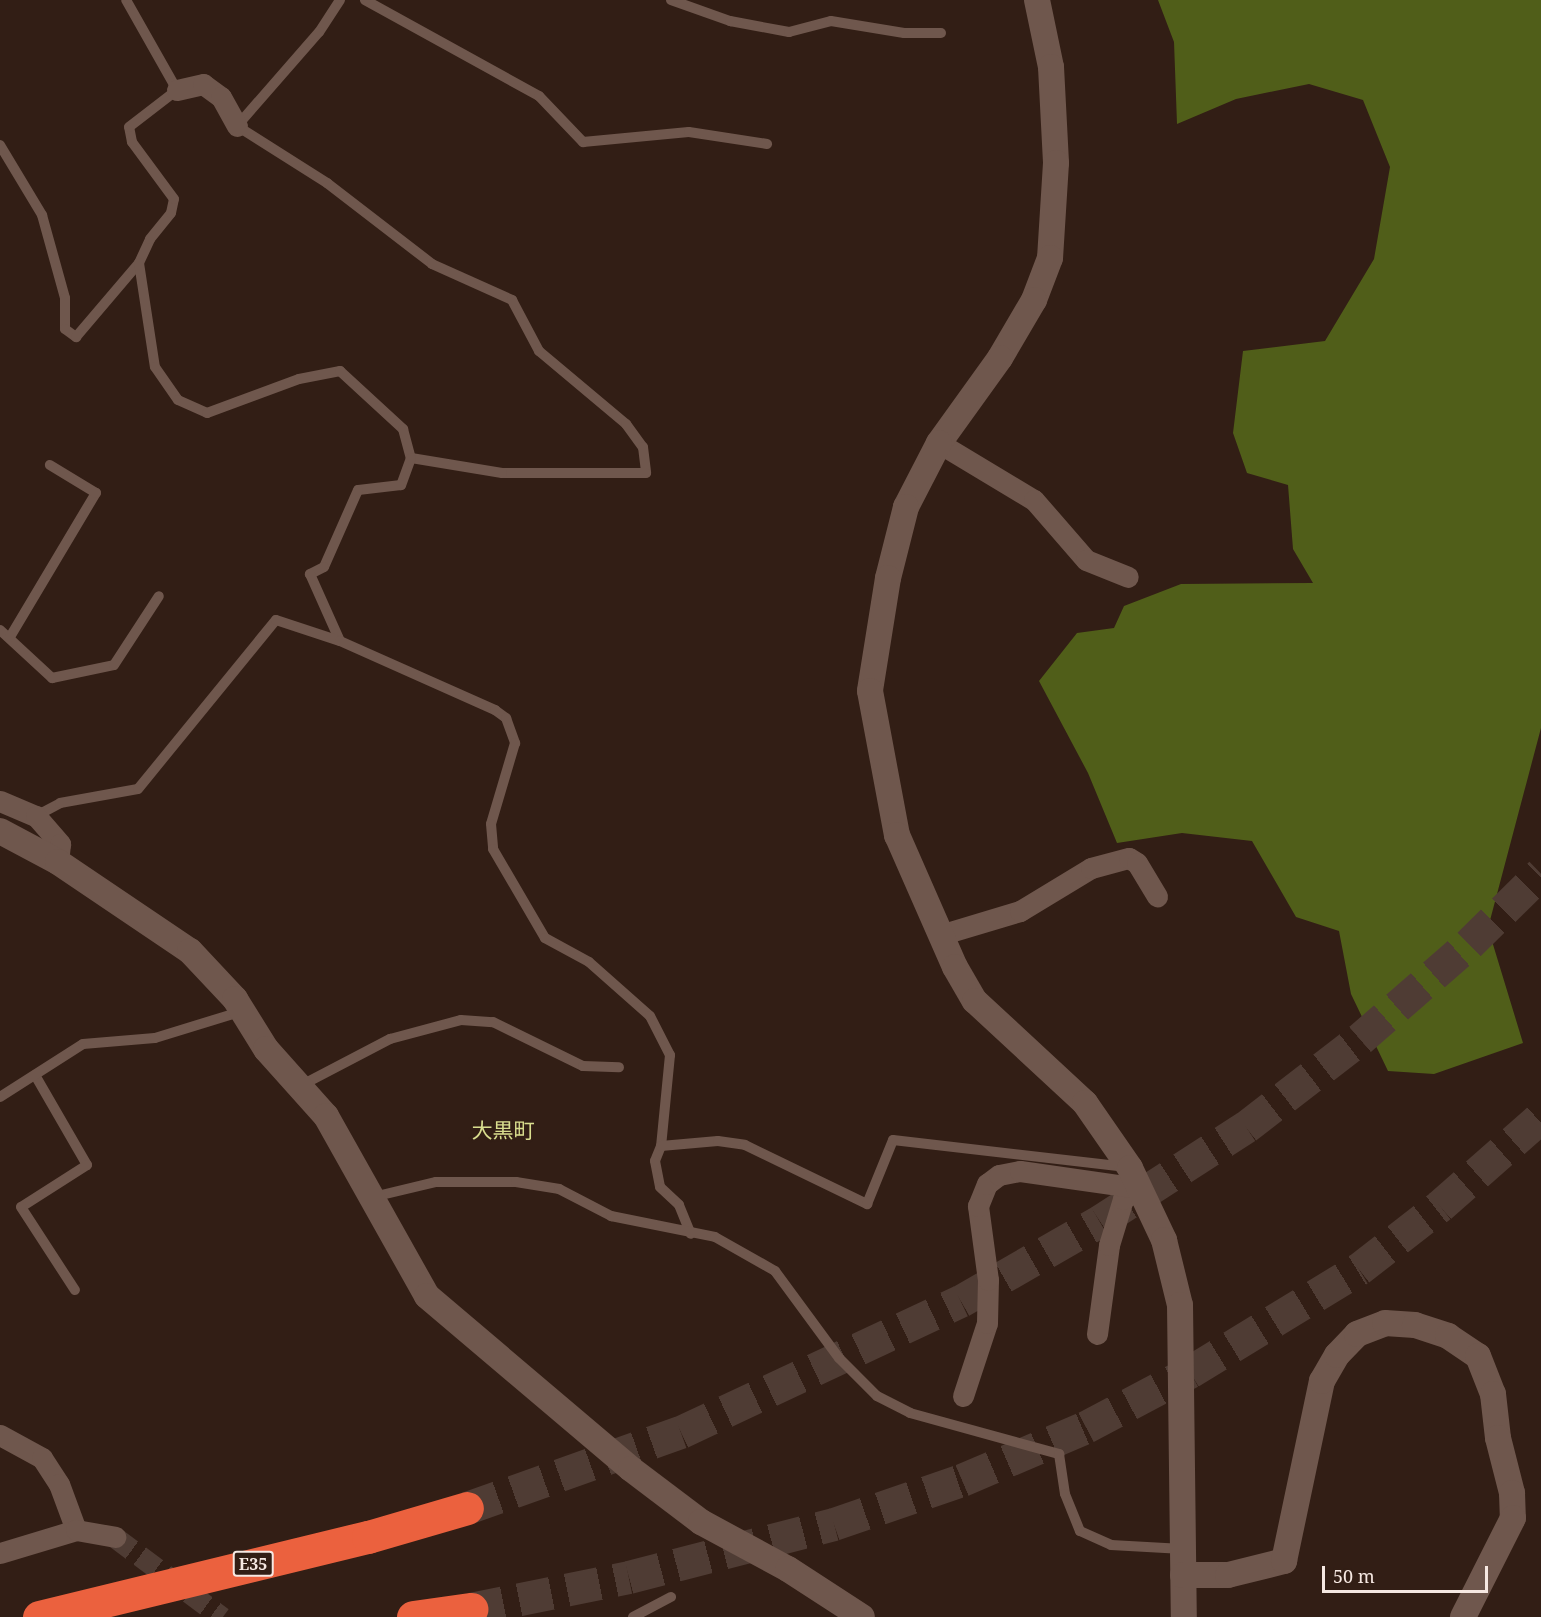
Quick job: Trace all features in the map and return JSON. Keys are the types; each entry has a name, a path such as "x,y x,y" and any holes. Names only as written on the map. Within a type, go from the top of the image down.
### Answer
{"highway":[{"name":"E35","path":"39,1617 368,1537 467,1508"},
{"path":"413,1617 471,1609"}],"street":[{"path":"1037,0 1051,67 1056,163 1050,258 1034,300 1006,348 939,443 906,507 888,578 870,691 897,835 940,934 975,1001 1085,1103 1135,1178 1164,1240 1180,1305 1184,1617"},
{"path":"177,90 203,84 221,98 237,126"},
{"path":"939,443 1034,500 1086,560 1128,577"},
{"path":"0,801 36,816 60,844 57,862"},
{"path":"0,831 57,862 190,951 243,1011 266,1049 326,1116 427,1296 631,1469 701,1522 788,1569 862,1617"},
{"path":"940,934 1020,911 1091,868 1129,858 1137,863 1157,896"},
{"path":"963,1396 987,1323 988,1280 978,1206 987,1184 999,1175 1020,1171 1135,1178"},
{"path":"1097,1334 1109,1245 1123,1199 1135,1178"},
{"path":"1183,1575 1228,1575 1284,1561 1322,1381 1336,1355 1357,1334 1385,1323 1415,1325 1448,1336 1478,1356 1492,1394 1498,1438 1512,1493 1513,1518 1463,1617"},
{"path":"0,1435 42,1458 59,1484 76,1530"},
{"path":"0,1553 76,1530 115,1537"}],"lane":[{"path":"0,145 42,216 65,298 65,330 76,337 139,263 150,239 171,213 174,199 132,142 129,127 177,90 126,0"},
{"path":"340,0 319,32 237,126 327,183 432,264 512,300 539,351 626,424 643,447 646,473 502,473 411,458"},
{"path":"364,0 539,96 583,142 689,132 767,144"},
{"path":"671,0 730,21 789,32 831,21 904,33 941,33"},
{"path":"139,263 155,367 178,400 207,413 299,380 340,371 403,429 411,458 401,484 358,489 324,567 310,574 340,642"},
{"path":"10,637 96,494 50,465"},
{"path":"0,630 52,678 114,665 159,596"},
{"path":"36,816 60,803 138,789 276,620 340,642 506,718 515,743 491,824 493,849 545,938 589,962 650,1016 670,1055 661,1146 655,1161 660,1187 679,1205 691,1234"},
{"path":"0,1097 83,1044 155,1038 243,1011"},
{"path":"300,1086 390,1039 461,1020 493,1022 583,1066 619,1067"},
{"path":"35,1075 87,1165 21,1207 75,1290"},
{"path":"661,1146 718,1140 745,1145 867,1204 893,1140 1135,1178"},
{"path":"373,1197 436,1182 516,1182 559,1189 611,1215 691,1234 715,1237 775,1271 839,1358 877,1396 910,1413 1059,1454 1065,1494 1080,1531 1111,1545 1183,1549"},
{"path":"633,1617 671,1598"}],"green space":[{"path":"1158,0 1541,0 1541,728 1488,928 1523,1043 1434,1074 1388,1071 1351,994 1339,931 1296,917 1252,841 1182,833 1117,843 1088,773 1039,681 1077,633 1114,628 1124,606 1181,584 1313,583 1293,549 1288,485 1247,473 1233,433 1243,351 1325,341 1374,259 1390,167 1363,100 1309,84 1236,99 1177,124 1174,42"}],"tunnel":[{"path":"467,1508 681,1432 961,1301 1100,1221 1246,1127 1360,1039 1469,944 1541,873"},
{"path":"471,1609 629,1577 834,1524 962,1480 1086,1427 1190,1372 1359,1269 1440,1206 1541,1117"},
{"path":"115,1537 222,1617"}],"district":[{"name":"大黒町","path":"503,1130"}]}
